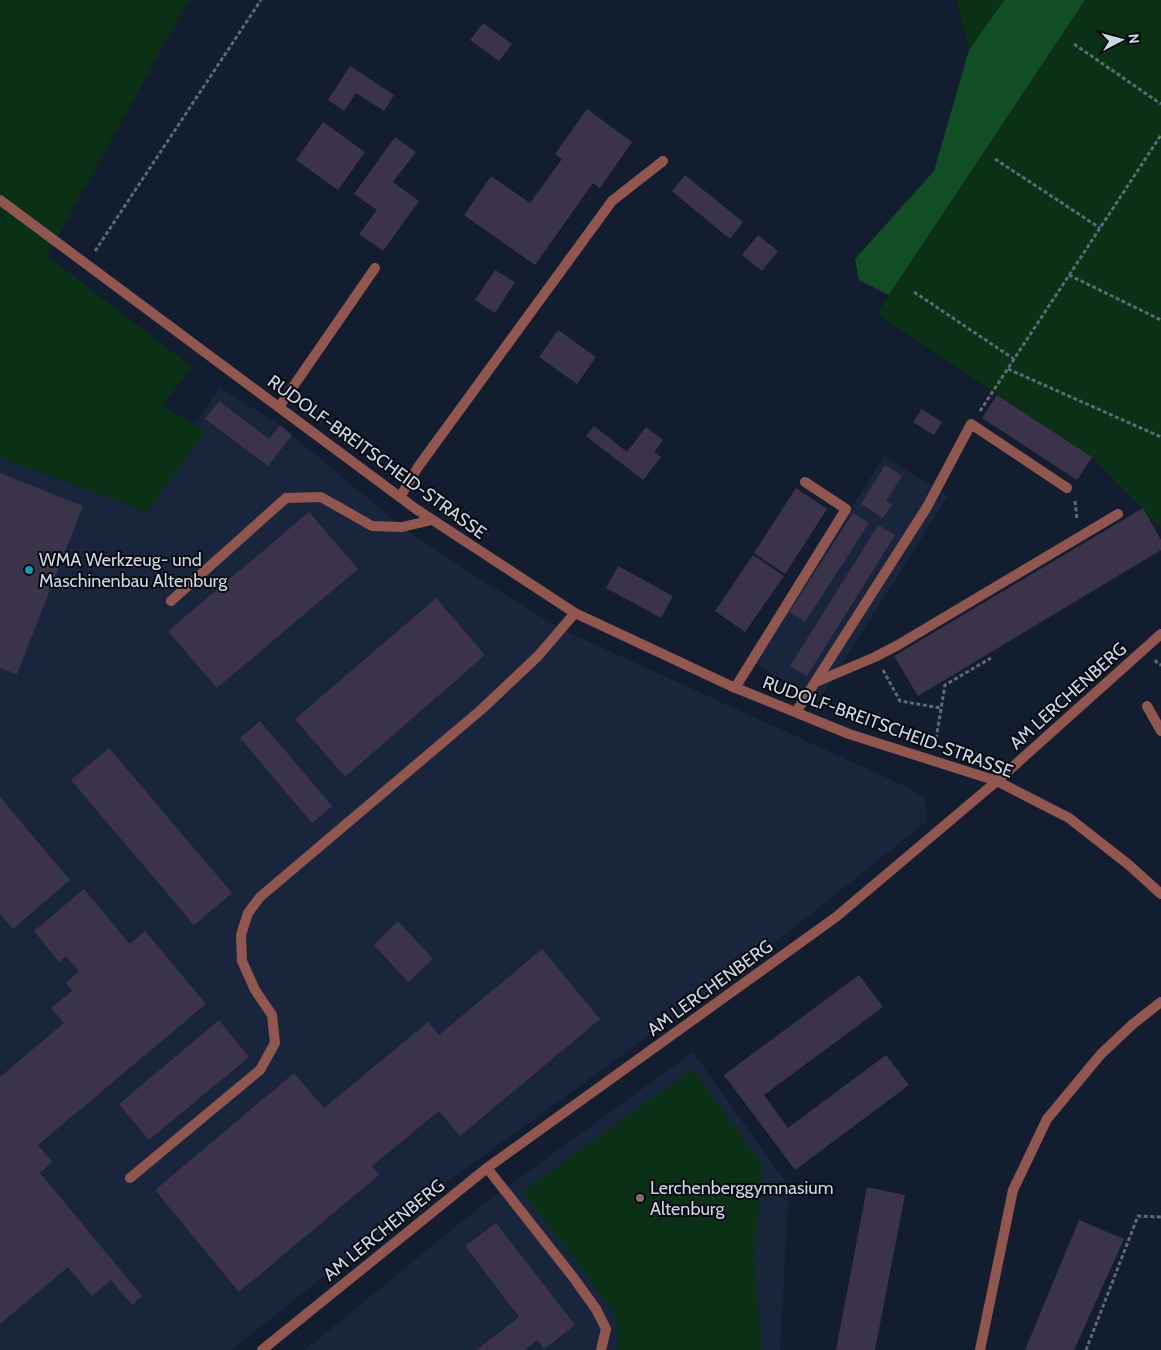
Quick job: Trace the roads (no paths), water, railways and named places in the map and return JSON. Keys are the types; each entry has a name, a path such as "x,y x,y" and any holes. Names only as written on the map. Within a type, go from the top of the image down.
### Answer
{"street":[{"path":"400,497 418,467 612,200 663,161"},
{"name":"RUDOLF-BREITSCHEID-STRASSE","path":"0,200 432,520 575,613 735,688 849,734 998,781 1069,818 1129,865 1161,894"},
{"path":"279,407 375,268"},
{"path":"796,712 927,507 971,424 1068,488"},
{"path":"735,688 846,509 805,482"},
{"path":"170,602 286,498 321,497 372,526 402,527 432,520"},
{"path":"816,682 875,657 1118,514"},
{"path":"130,1178 260,1070 275,1043 272,1014 255,990 242,961 241,936 248,913 260,897 482,709 538,656 575,613"},
{"name":"AM LERCHENBERG","path":"262,1350 487,1168 836,917 998,781 1161,634"},
{"path":"1146,706 1161,731"},
{"path":"980,1350 1013,1190 1047,1119 1101,1054 1133,1024 1161,1002"},
{"path":"487,1168 596,1309 606,1329 601,1350"}],"place":[{"name":"WMA Werkzeug- und Maschinenbau Altenburg","path":"29,570"},
{"name":"Lerchenberggymnasium Altenburg","path":"640,1198"}]}
